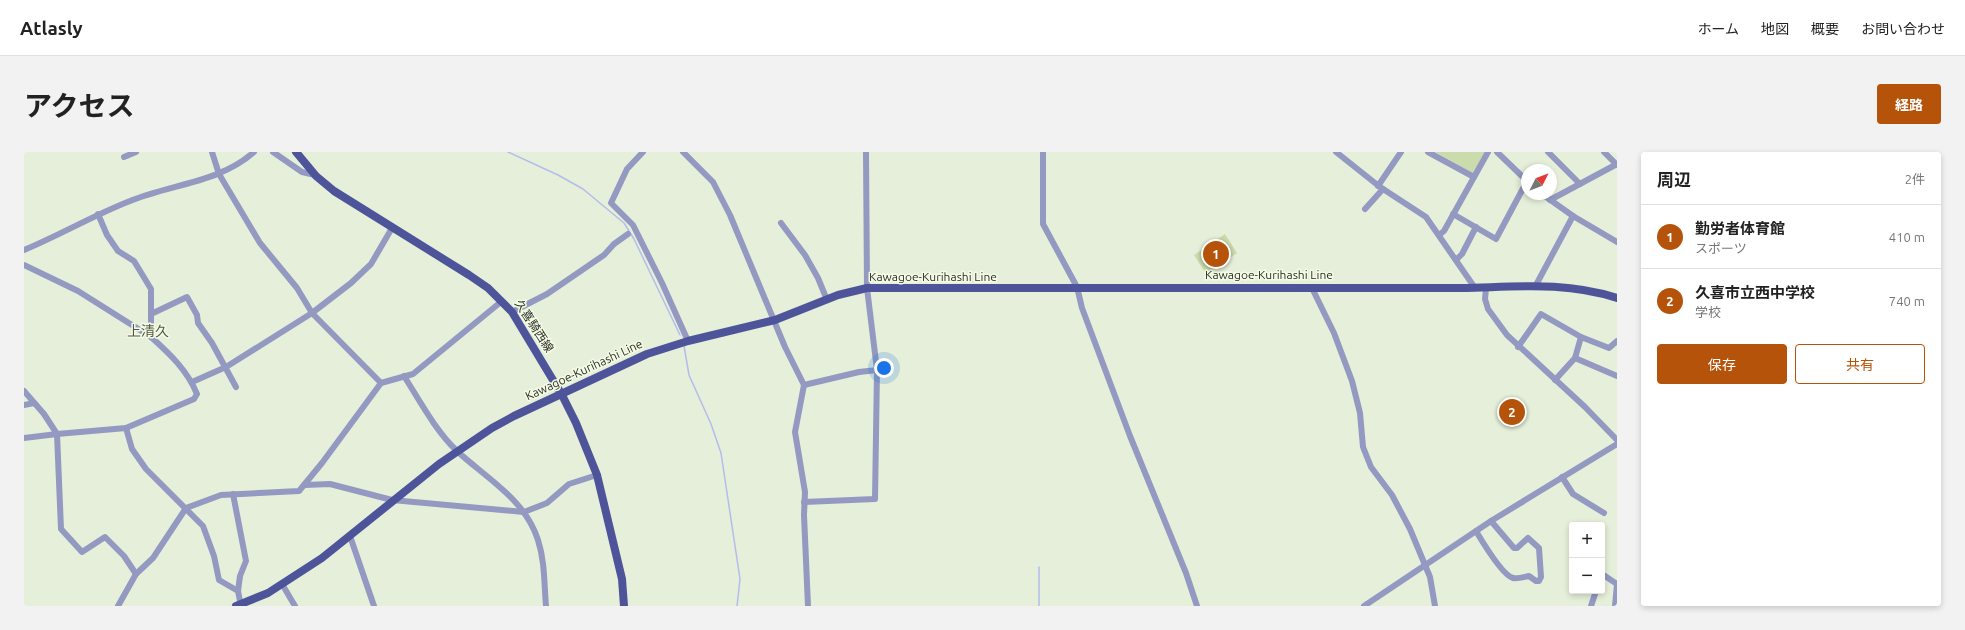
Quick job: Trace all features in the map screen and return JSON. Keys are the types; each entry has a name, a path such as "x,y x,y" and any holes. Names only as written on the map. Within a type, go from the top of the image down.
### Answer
{"main road":[{"name":"久喜騎西線","path":"296,152 316,176 334,191 469,275 488,288 512,312 562,394 576,423 597,475 622,579 624,606"},
{"name":"Kawagoe-Kurihashi Line","path":"240,605 268,593 322,558 392,500 457,451 514,416 630,360 688,341 775,320 827,300 867,288 1486,288 1536,285 1586,290 1617,298"}],"street":[{"path":"124,157 136,152"},
{"path":"212,152 219,174 260,243 297,288 312,313 381,383"},
{"path":"24,250 98,214 132,200 219,174 243,162 254,152"},
{"path":"273,152 302,172 316,176"},
{"path":"643,152 627,169 611,203 633,225 662,282 688,341"},
{"path":"683,152 712,182 730,215 785,347 804,385 794,432 805,492 804,502 808,606"},
{"path":"804,502 875,499 877,370 867,288 866,152"},
{"path":"1043,152 1043,224 1077,287 1082,308 1130,436 1186,573 1197,606"},
{"path":"1336,152 1380,188 1424,215 1475,288"},
{"path":"1365,209 1380,188 1401,152"},
{"path":"1428,152 1474,177"},
{"path":"1439,235 1444,231 1488,152"},
{"path":"1497,152 1521,175"},
{"path":"1548,152 1580,184"},
{"path":"1557,196 1617,165 1604,152"},
{"path":"1453,214 1496,239 1521,192"},
{"path":"1550,200 1573,216 1617,242"},
{"path":"98,214 107,235 118,251 134,261 151,289 151,337"},
{"path":"1536,285 1573,216"},
{"path":"781,223 805,255 818,278 827,300"},
{"path":"1456,260 1462,254 1476,227"},
{"path":"192,382 226,367 312,313 351,283 371,264 392,228"},
{"path":"512,312 547,294 604,256 614,244 628,234"},
{"path":"24,265 78,291 151,337 171,355 192,382 197,394 194,399 126,428 24,438"},
{"path":"1312,288 1334,333 1352,381 1360,412 1363,447 1370,467 1392,495 1410,529 1430,577 1435,606"},
{"path":"1486,288 1485,299 1488,310 1495,322 1518,346 1617,440"},
{"path":"151,314 187,297 197,314 198,323 226,367 236,387"},
{"path":"118,606 136,574 153,558 186,508 221,495 299,491 381,383 413,374 502,301"},
{"path":"1518,346 1541,314 1581,338 1609,348 1617,342"},
{"path":"1555,380 1575,358 1581,338"},
{"path":"1575,358 1617,376"},
{"path":"804,385 859,372 877,370"},
{"path":"404,376 443,435 457,451 497,483 524,512 538,538 544,564 546,606"},
{"path":"24,391 44,414 56,434 62,529 82,552 105,537 124,556 136,574"},
{"path":"24,405 34,403"},
{"path":"126,428 132,449 146,469 203,526 214,556 219,580 238,590"},
{"path":"1368,605 1424,565 1491,521 1617,444"},
{"path":"305,485 330,484 392,500 524,512 547,503 569,484 597,475"},
{"path":"1562,477 1573,494 1604,513"},
{"path":"233,494 246,561 240,576 238,590 240,605"},
{"path":"1476,531 1498,563 1511,576 1515,578 1529,576 1536,581 1539,581 1541,576 1539,548 1528,538 1517,548 1514,548 1491,521"},
{"path":"350,536 374,606"},
{"path":"1605,576 1617,584 1615,606"},
{"path":"282,584 295,606"},
{"path":"1591,606 1595,594"}],"green space":[{"path":"1435,152 1485,152 1473,173"},
{"path":"1225,234 1237,253 1206,274 1194,255"}],"waterway":[{"path":"508,152 558,175 583,189 624,223 634,239 680,335"},
{"path":"684,346 689,375 711,424 721,453 740,579 737,606"},
{"path":"1039,567 1039,606"}],"place":[{"name":"勤労者体育館","path":"1216,254"},
{"name":"久喜市立西中学校","path":"1512,412"}],"district":[{"name":"上清久","path":"148,331"}]}
